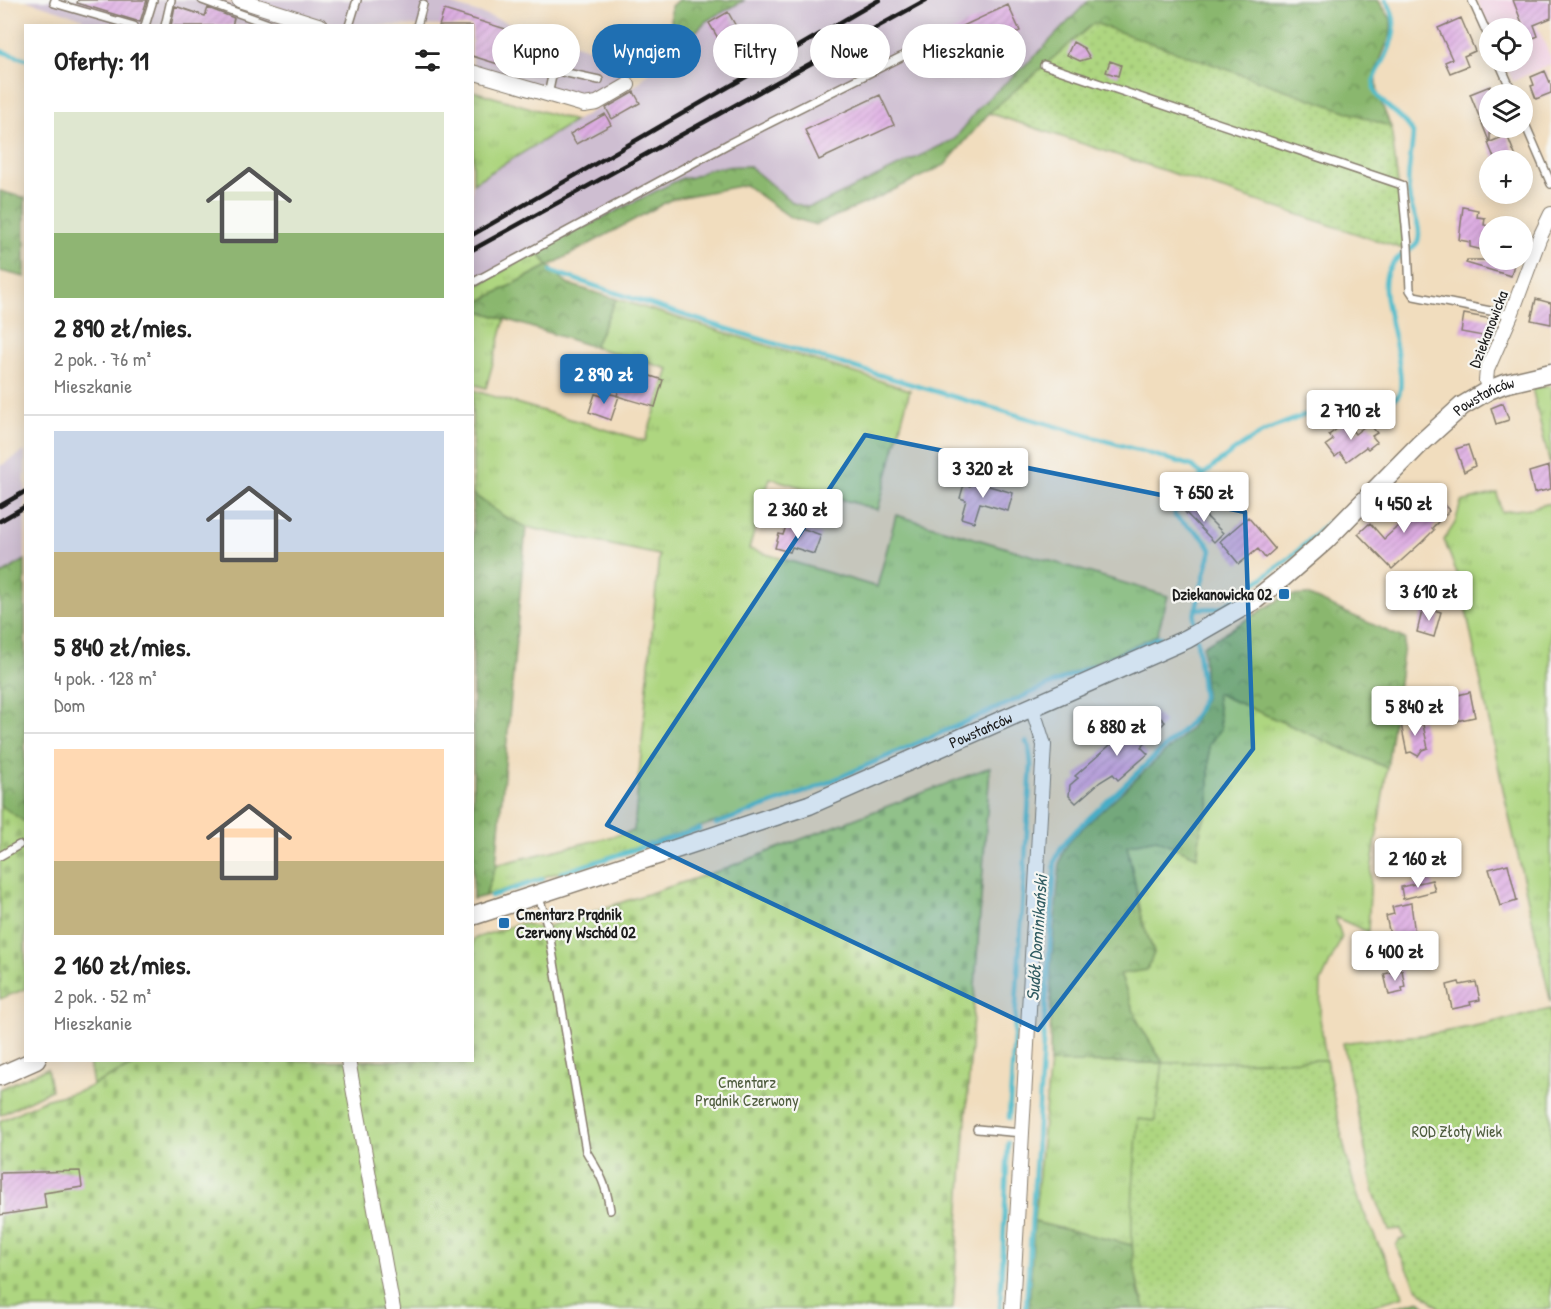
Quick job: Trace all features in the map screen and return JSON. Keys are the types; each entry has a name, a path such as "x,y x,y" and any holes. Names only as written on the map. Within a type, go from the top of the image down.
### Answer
{"street":[{"path":"239,0 303,23"},
{"path":"474,73 584,105 597,103 628,85"},
{"name":"Dziekanowicka","path":"1489,390 1486,381 1487,370 1551,214"},
{"name":"Powstańców","path":"474,915 809,805 1187,639 1255,600 1301,563 1450,415 1489,390 1521,379 1551,373"},
{"path":"1012,1309 1044,745 1032,707"},
{"path":"0,1076 32,1062"},
{"path":"348,1062 393,1309"}],"lane":[{"path":"55,0 54,3 128,24"},
{"path":"146,24 153,0"},
{"path":"165,24 171,0"},
{"path":"202,0 268,24"},
{"path":"350,24 357,0"},
{"path":"1472,0 1480,18"},
{"path":"418,24 423,4"},
{"path":"474,282 730,143 902,57"},
{"path":"1044,66 1402,185 1410,290 1414,296 1511,315"},
{"path":"580,76 599,80"},
{"path":"548,95 551,78"},
{"path":"1531,138 1551,184"},
{"path":"0,856 19,845"},
{"path":"538,894 548,927 586,1151 601,1173 610,1210"},
{"path":"977,1129 1022,1132"}],"highlighted area":[{"path":"865,435 1245,512 1253,749 1038,1030 607,825"}],"shaded area":[{"path":"25,0 219,0 296,24 80,24 82,18"},
{"path":"251,0 438,0 513,24 492,24 492,73 474,67 474,24 333,24"},
{"path":"745,0 1089,0 1026,64 1026,24 902,24 902,78 1011,78 980,106 955,139 822,203 807,207 793,203 749,166 708,170 688,179 474,305 474,182 639,83 644,78 701,78 701,26 706,21"},
{"path":"1477,0 1526,0 1551,58 1551,64 1513,81 1509,72 1533,72 1533,18 1485,18"},
{"path":"580,45 592,49 592,78 623,78 615,88 596,100 509,78 580,78"},
{"path":"24,452 24,561 0,575 0,466"}],"green space":[{"path":"678,0 745,0 706,21 701,26 701,24 671,24 671,6"},
{"path":"1089,0 1378,0 1391,19 1391,33 1376,71 1378,95 1391,127 1094,23 989,113 945,165 875,199 816,225 790,217 745,185 672,199 549,266 568,284 616,299 594,347 474,309 474,304 548,266 537,251 682,178 693,177 706,170 729,166 749,166 793,203 807,207 822,203 955,139 980,106 1011,78 1026,78 1026,64"},
{"path":"1094,23 1391,127 1406,250 989,113"},
{"path":"474,91 575,121 474,182"},
{"path":"0,191 24,198 24,277 0,271"},
{"path":"537,251 548,266 474,304 474,287"},
{"path":"616,299 910,390 878,510 770,478 749,549 877,587 896,515 1168,596 1157,635 806,793 485,896 496,865 634,831 659,555 526,527 505,517 474,495 474,391 645,441 669,369 594,347"},
{"path":"474,309 505,319 486,388 474,384"},
{"path":"1551,386 1551,469 1532,388"},
{"path":"1497,493 1501,512 1551,503 1551,1003 1503,789 1460,581 1444,540 1455,523 1461,502"},
{"path":"474,495 505,517 526,527 496,865 485,896 474,899"},
{"path":"24,561 24,822 0,805 0,575"},
{"path":"1307,595 1405,639 1387,768 1216,693 1221,729 1209,744 1209,805 1201,828 1197,857 1156,839 1127,845 1143,923 1154,953 1147,970 1120,974 1138,1022 1163,1063 1050,1062 1051,968 1060,862 1063,851 1072,838 1190,729 1205,698 1203,646 1285,596"},
{"path":"1216,693 1387,768 1371,872 1368,932 1335,917 1342,937 1321,982 1320,1018 1326,1060 1163,1063 1155,1121 1139,1119 1132,1245 1034,1222 1050,1062 1162,1063 1138,1022 1119,974 1154,953 1143,923 1127,845 1156,839 1197,857 1201,828 1209,805 1209,744 1221,729"},
{"name":"Cmentarz Prądnik Czerwony","path":"990,767 953,1309 0,1309 0,1121 44,1100 83,1090 140,1062 474,1062 474,939 521,923 543,928 718,871"},
{"path":"0,805 24,822 24,989 0,999"},
{"name":"ROD Złoty Wiek","path":"1551,1009 1551,1309 1441,1309 1417,1288 1396,1246 1399,1240 1405,1238 1401,1229 1389,1230 1374,1193 1343,1043 1437,1033"},
{"path":"1326,1060 1356,1191 1372,1231 1404,1296 1362,1309 1146,1309 1134,1264 1133,1191 1138,1119 1155,1121 1163,1063"},
{"path":"89,1062 134,1062 136,1064 93,1085"},
{"path":"47,1068 51,1090 0,1115 0,1089"},
{"path":"1034,1222 1132,1245 1139,1294 1146,1309 1029,1309"},
{"path":"1419,1300 1429,1309 1389,1309"}],"building":[{"path":"78,0 147,0 140,22 77,3"},
{"path":"1513,0 1551,0 1551,18 1534,25 1538,36 1533,38 1533,18 1520,18"},
{"path":"1008,5 1017,24 967,24"},
{"path":"175,6 205,16 208,8 234,18 232,24 171,24"},
{"path":"444,10 492,25 492,62 474,57 474,24 440,24"},
{"path":"728,12 735,24 713,24 713,30 709,23"},
{"path":"1461,18 1475,51 1464,56 1468,66 1450,73 1445,62 1452,59 1438,28"},
{"path":"1073,42 1084,48 1090,58 1080,61 1067,55"},
{"path":"1110,61 1121,65 1118,76 1106,72"},
{"path":"1545,71 1551,85 1551,93 1536,99 1531,77"},
{"path":"1479,90 1479,116 1470,94"},
{"path":"634,92 640,103 612,119 606,108"},
{"path":"880,95 894,125 819,160 805,130"},
{"path":"605,114 611,125 576,144 570,134"},
{"path":"1500,138 1508,138 1513,150 1491,150 1488,143"},
{"path":"1463,207 1478,210 1479,249 1470,247 1470,242 1459,240"},
{"path":"1467,260 1479,260 1479,267 1466,263"},
{"path":"1490,270 1512,270 1511,276"},
{"path":"1536,299 1551,303 1551,324 1531,320"},
{"path":"1464,314 1492,319 1488,337 1461,332"},
{"path":"626,362 646,368 644,374 663,380 655,407 617,396"},
{"path":"603,392 619,396 611,420 589,412 595,394 602,396"},
{"path":"1503,403 1509,420 1496,424 1491,408"},
{"path":"1346,422 1355,434 1369,423 1377,433 1372,436 1377,442 1347,461 1340,453 1335,457 1326,445 1333,440 1329,435"},
{"path":"1468,445 1475,466 1464,472 1456,449"},
{"path":"1549,466 1551,489 1534,493 1529,472"},
{"path":"972,481 1013,493 1008,511 980,503 974,522 961,518 966,500 960,498 964,484 970,486"},
{"path":"1441,501 1450,510 1432,528 1434,530 1392,569 1358,534 1370,523 1384,539 1406,519 1404,517 1418,504 1427,514"},
{"path":"1193,503 1223,533 1214,542 1185,512"},
{"path":"1248,517 1275,549 1265,558 1258,549 1239,564 1220,541"},
{"path":"787,523 821,535 814,554 792,547 790,552 775,548 779,534 783,535"},
{"path":"1423,607 1441,612 1434,637 1417,632"},
{"path":"1470,692 1475,717 1456,721 1450,697"},
{"path":"1151,709 1165,722 1141,747 1148,754 1118,780 1113,774 1076,803 1069,796 1070,785 1078,778 1075,776 1127,730 1129,732"},
{"path":"1422,720 1428,748 1422,750 1418,756 1411,752 1407,753 1401,724"},
{"path":"1508,864 1517,901 1500,906 1489,869"},
{"path":"1432,880 1435,891 1403,899 1401,887"},
{"path":"1411,903 1415,935 1391,940 1386,916 1394,914 1392,907"},
{"path":"1402,970 1405,987 1402,988 1403,992 1389,995 1384,974"},
{"path":"1459,982 1460,985 1476,982 1480,1000 1470,1002 1471,1005 1452,1009 1447,985"},
{"path":"80,1171 82,1187 44,1193 46,1208 0,1215 0,1173"}],"waterway":[{"name":"Sudół Dominikański","path":"1194,628 1194,616 1211,550 1200,535 1175,516 1176,505 1184,494 1219,462 1270,429 1347,402 1387,401 1397,397 1400,390 1401,379 1397,350 1386,299 1385,283 1391,265 1417,244 1419,231 1409,192 1408,175 1413,133 1404,121 1380,99 1374,88 1376,76 1389,50 1394,33 1393,16 1386,0"},
{"path":"0,51 24,58"},
{"path":"551,271 790,348 1192,466 1204,476"},
{"path":"1195,609 1218,608 1226,605 1291,557 1329,522"},
{"path":"1110,659 1160,637"},
{"name":"Sudół Dominikański","path":"1026,1309 1055,861 1060,849 1070,836 1186,727 1197,712 1203,697 1197,639"},
{"path":"716,824 813,789 1093,666"},
{"path":"1009,1118 1031,765 1029,746 1026,742"},
{"path":"561,873 700,829"},
{"path":"491,896 543,879"},
{"path":"1000,1309 1008,1143"}],"railway":[{"path":"474,234 879,0"},
{"path":"474,249 926,0"},
{"path":"0,506 24,492"},
{"path":"0,521 24,507"}],"place":[{"name":"Dziekanowicka 02","path":"1284,594"},
{"name":"Cmentarz Prądnik Czerwony Wschód 02","path":"504,923"}]}
